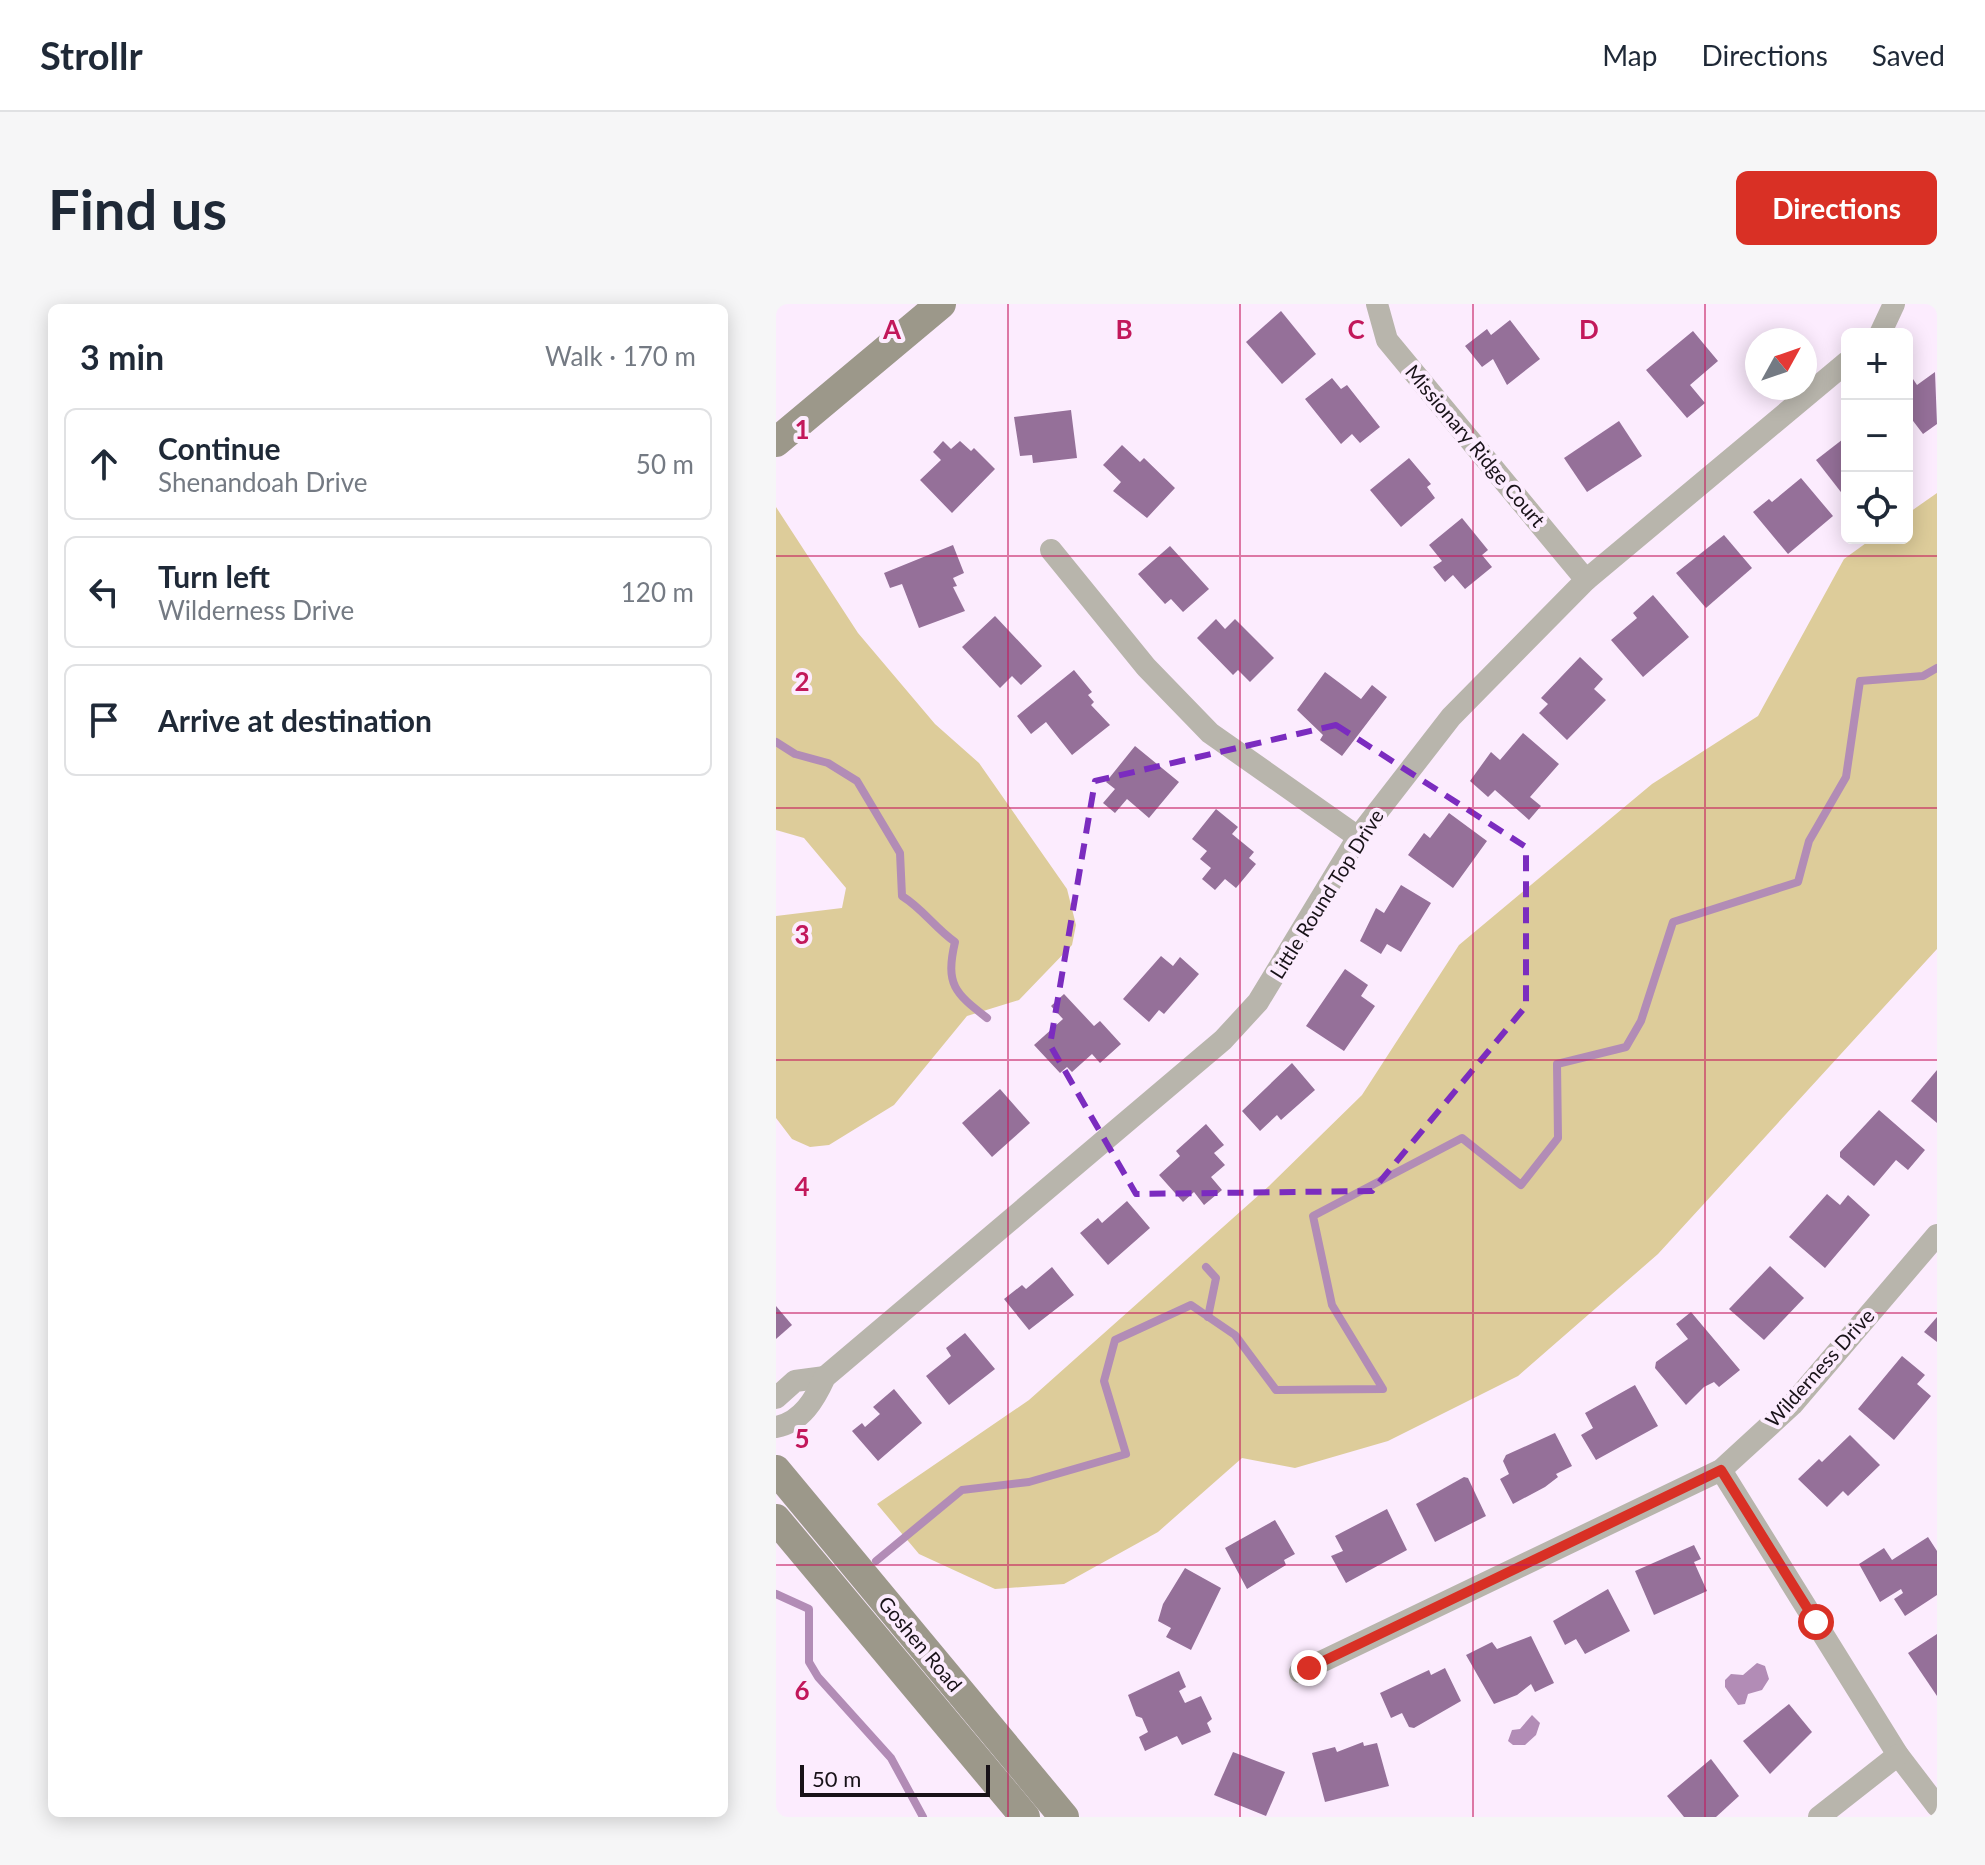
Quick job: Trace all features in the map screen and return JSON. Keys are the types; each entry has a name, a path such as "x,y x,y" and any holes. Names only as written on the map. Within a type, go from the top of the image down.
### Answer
{"street":[{"path":"776,442 941,304"},
{"name":"Missionary Ridge Court","path":"1377,304 1387,340 1586,580"},
{"path":"1883,328 1894,304"},
{"name":"Little Round Top Drive","path":"776,1427 787,1425 813,1403 825,1377 1223,1040 1258,1002 1358,837 1451,717 1586,580 1841,367"},
{"path":"1051,550 1146,667 1210,733 1358,837"},
{"name":"Wilderness Drive","path":"1300,1672 1721,1470 1792,1405 1937,1235"},
{"name":"Little Round Top Drive","path":"776,1398 795,1381 825,1377"},
{"name":"Goshen Road","path":"776,1470 1064,1817"},
{"path":"1721,1470 1898,1755 1937,1806"},
{"name":"Goshen Road","path":"776,1519 1025,1817"},
{"path":"1819,1817 1898,1755"}],"highlighted area":[{"path":"1336,725 1526,847 1526,1006 1372,1191 1136,1194 1050,1045 1095,781"}],"shaded area":[{"path":"1937,493 1937,949 1658,1254 1518,1376 1388,1441 1295,1468 1242,1458 1158,1532 1064,1584 995,1589 919,1554 877,1504 1029,1400 1269,1186 1362,1095 1459,945 1652,784 1758,716 1844,559 1865,544 1913,544 1913,510"},
{"path":"776,507 858,633 935,724 979,763 1067,889 1076,925 1072,945 1019,1000 967,1016 894,1105 829,1145 810,1147 792,1139 776,1118 776,916 842,908 846,888 804,838 776,830"},
{"path":"1757,1663 1765,1666 1769,1679 1762,1690 1748,1694 1745,1704 1738,1705 1725,1687 1725,1680 1731,1674 1743,1675"},
{"path":"1532,1715 1540,1723 1536,1735 1525,1745 1513,1745 1508,1741 1512,1730 1520,1729"}],"building":[{"path":"1281,311 1316,354 1282,384 1246,342"},
{"path":"1510,320 1540,359 1507,385 1493,359 1482,367 1465,346 1487,329 1491,335"},
{"path":"1693,331 1718,361 1690,385 1705,403 1687,418 1646,370"},
{"path":"1935,372 1937,424 1923,434 1913,421 1913,379 1917,385"},
{"path":"1332,378 1341,389 1347,385 1380,427 1360,443 1352,434 1341,444 1305,399"},
{"path":"1071,410 1077,458 1033,463 1032,455 1020,456 1014,417"},
{"path":"1619,421 1642,456 1587,492 1564,458"},
{"path":"943,441 951,449 960,441 971,451 974,448 995,469 952,513 920,480 941,460 933,452"},
{"path":"1841,441 1841,492 1816,460"},
{"path":"1122,445 1140,462 1144,458 1175,488 1147,518 1113,491 1121,482 1103,465"},
{"path":"1409,458 1431,484 1427,487 1435,498 1401,527 1370,490"},
{"path":"1801,478 1833,516 1788,554 1753,512 1769,499 1772,502"},
{"path":"1462,518 1488,550 1482,555 1492,567 1465,589 1453,575 1445,582 1433,567 1442,561 1429,545"},
{"path":"1724,535 1752,568 1706,608 1676,573"},
{"path":"953,545 964,573 953,578 957,586 953,587 965,611 919,628 902,584 890,588 884,573"},
{"path":"1170,546 1209,589 1183,612 1171,599 1165,604 1138,574"},
{"path":"1653,595 1689,637 1643,677 1611,640 1637,618 1633,613"},
{"path":"995,616 1042,666 1021,685 1012,676 1000,688 962,647"},
{"path":"1216,619 1225,629 1235,619 1274,658 1250,682 1238,670 1233,675 1197,638"},
{"path":"1580,657 1603,679 1594,689 1606,700 1567,740 1539,713 1548,704 1541,698"},
{"path":"1074,670 1092,692 1088,695 1094,702 1091,705 1110,725 1072,755 1046,722 1031,734 1017,716"},
{"path":"1325,672 1361,699 1372,685 1387,697 1342,756 1320,740 1323,735 1297,710"},
{"path":"1523,733 1559,764 1530,797 1541,806 1529,820 1495,790 1488,797 1470,781 1491,752 1500,760"},
{"path":"1135,746 1179,782 1149,818 1127,799 1115,813 1103,803 1115,789 1106,782"},
{"path":"1216,809 1238,827 1232,834 1254,852 1249,858 1256,864 1236,888 1225,879 1215,890 1202,879 1211,868 1200,859 1207,851 1192,839"},
{"path":"1449,813 1487,841 1453,888 1408,855 1424,833 1430,838"},
{"path":"1401,885 1431,903 1401,952 1387,944 1381,954 1360,941 1376,908 1384,913"},
{"path":"1161,956 1173,966 1180,957 1199,974 1164,1014 1159,1010 1149,1022 1123,999"},
{"path":"1345,969 1368,985 1361,996 1375,1006 1344,1051 1306,1026"},
{"path":"1064,994 1094,1026 1100,1021 1121,1044 1100,1063 1092,1054 1072,1072 1067,1067 1060,1073 1034,1045 1063,1019 1051,1006"},
{"path":"1292,1063 1315,1090 1281,1120 1277,1115 1260,1131 1242,1111"},
{"path":"1937,1070 1937,1123 1911,1101"},
{"path":"1000,1089 1030,1123 992,1157 962,1123"},
{"path":"1879,1110 1925,1150 1908,1170 1896,1160 1874,1186 1840,1157 1840,1152"},
{"path":"1206,1124 1224,1145 1214,1153 1225,1165 1211,1177 1222,1190 1204,1205 1194,1192 1183,1202 1159,1175 1180,1156 1176,1151"},
{"path":"1827,1194 1840,1205 1848,1195 1870,1215 1825,1268 1789,1237"},
{"path":"1127,1201 1150,1228 1108,1265 1080,1233 1098,1218 1102,1223"},
{"path":"1770,1266 1804,1298 1764,1340 1729,1309"},
{"path":"1052,1267 1074,1295 1029,1330 1004,1299 1022,1285 1026,1289"},
{"path":"776,1306 792,1325 776,1339"},
{"path":"1691,1312 1740,1370 1719,1387 1714,1382 1704,1387 1686,1405 1655,1368 1656,1362 1688,1339 1676,1324"},
{"path":"1937,1317 1937,1342 1924,1332"},
{"path":"965,1333 995,1369 949,1405 926,1376 951,1356 946,1348"},
{"path":"1902,1356 1925,1375 1917,1384 1931,1396 1894,1440 1858,1409"},
{"path":"1635,1385 1658,1426 1596,1460 1581,1435 1593,1428 1585,1413"},
{"path":"894,1389 922,1423 878,1461 852,1431 862,1423 865,1427 880,1414 873,1407"},
{"path":"1555,1433 1572,1466 1556,1474 1558,1477 1545,1487 1513,1504 1500,1479 1509,1474 1503,1461 1506,1455"},
{"path":"1850,1435 1880,1465 1848,1496 1843,1491 1827,1507 1798,1479 1819,1459 1822,1462"},
{"path":"1464,1477 1468,1478 1486,1516 1435,1542 1416,1504"},
{"path":"1387,1509 1407,1550 1346,1583 1331,1556 1343,1551 1335,1536"},
{"path":"1275,1520 1295,1554 1284,1560 1286,1565 1247,1589 1225,1548"},
{"path":"1928,1537 1937,1551 1937,1595 1905,1616 1894,1599 1903,1593 1901,1589 1880,1602 1859,1564 1884,1548 1892,1560"},
{"path":"1694,1545 1701,1559 1694,1562 1707,1591 1654,1615 1635,1571"},
{"path":"1185,1568 1221,1588 1191,1650 1166,1637 1171,1628 1158,1621 1163,1604"},
{"path":"1608,1589 1630,1631 1585,1654 1576,1639 1565,1645 1553,1621"},
{"path":"1937,1634 1937,1696 1908,1653"},
{"path":"1531,1636 1554,1683 1535,1692 1531,1684 1517,1695 1494,1704 1466,1655 1492,1642 1497,1649"},
{"path":"1445,1668 1461,1701 1414,1728 1409,1727 1402,1713 1391,1718 1380,1693 1429,1670 1431,1675"},
{"path":"1179,1671 1186,1687 1179,1691 1185,1703 1201,1696 1212,1719 1207,1723 1211,1732 1182,1745 1177,1736 1145,1751 1139,1737 1148,1732 1142,1718 1136,1716 1128,1695"},
{"path":"1789,1704 1812,1732 1770,1774 1743,1741"},
{"path":"1363,1742 1364,1746 1377,1743 1389,1786 1325,1802 1312,1753 1335,1747 1337,1752"},
{"path":"1233,1752 1285,1772 1266,1816 1214,1795"},
{"path":"1711,1759 1739,1796 1716,1817 1684,1817 1667,1796"}],"waterway":[{"path":"876,1561 962,1490 1029,1482 1126,1454 1104,1381 1115,1340 1191,1305 1235,1335 1276,1390 1383,1389 1332,1305 1313,1216 1462,1138 1521,1185 1558,1138 1557,1064 1626,1047 1641,1021 1673,922 1798,882 1809,841 1846,777 1860,681 1923,676 1937,668"},
{"path":"776,742 795,754 828,763 857,781 900,853 902,896 955,942 951,968 955,987 967,1002 987,1018"},
{"path":"1206,1267 1216,1278 1208,1317"},
{"path":"776,1594 809,1609 809,1662 818,1677 891,1758 923,1817"}],"route":[{"path":"1309,1668 1721,1470 1816,1622"}]}
